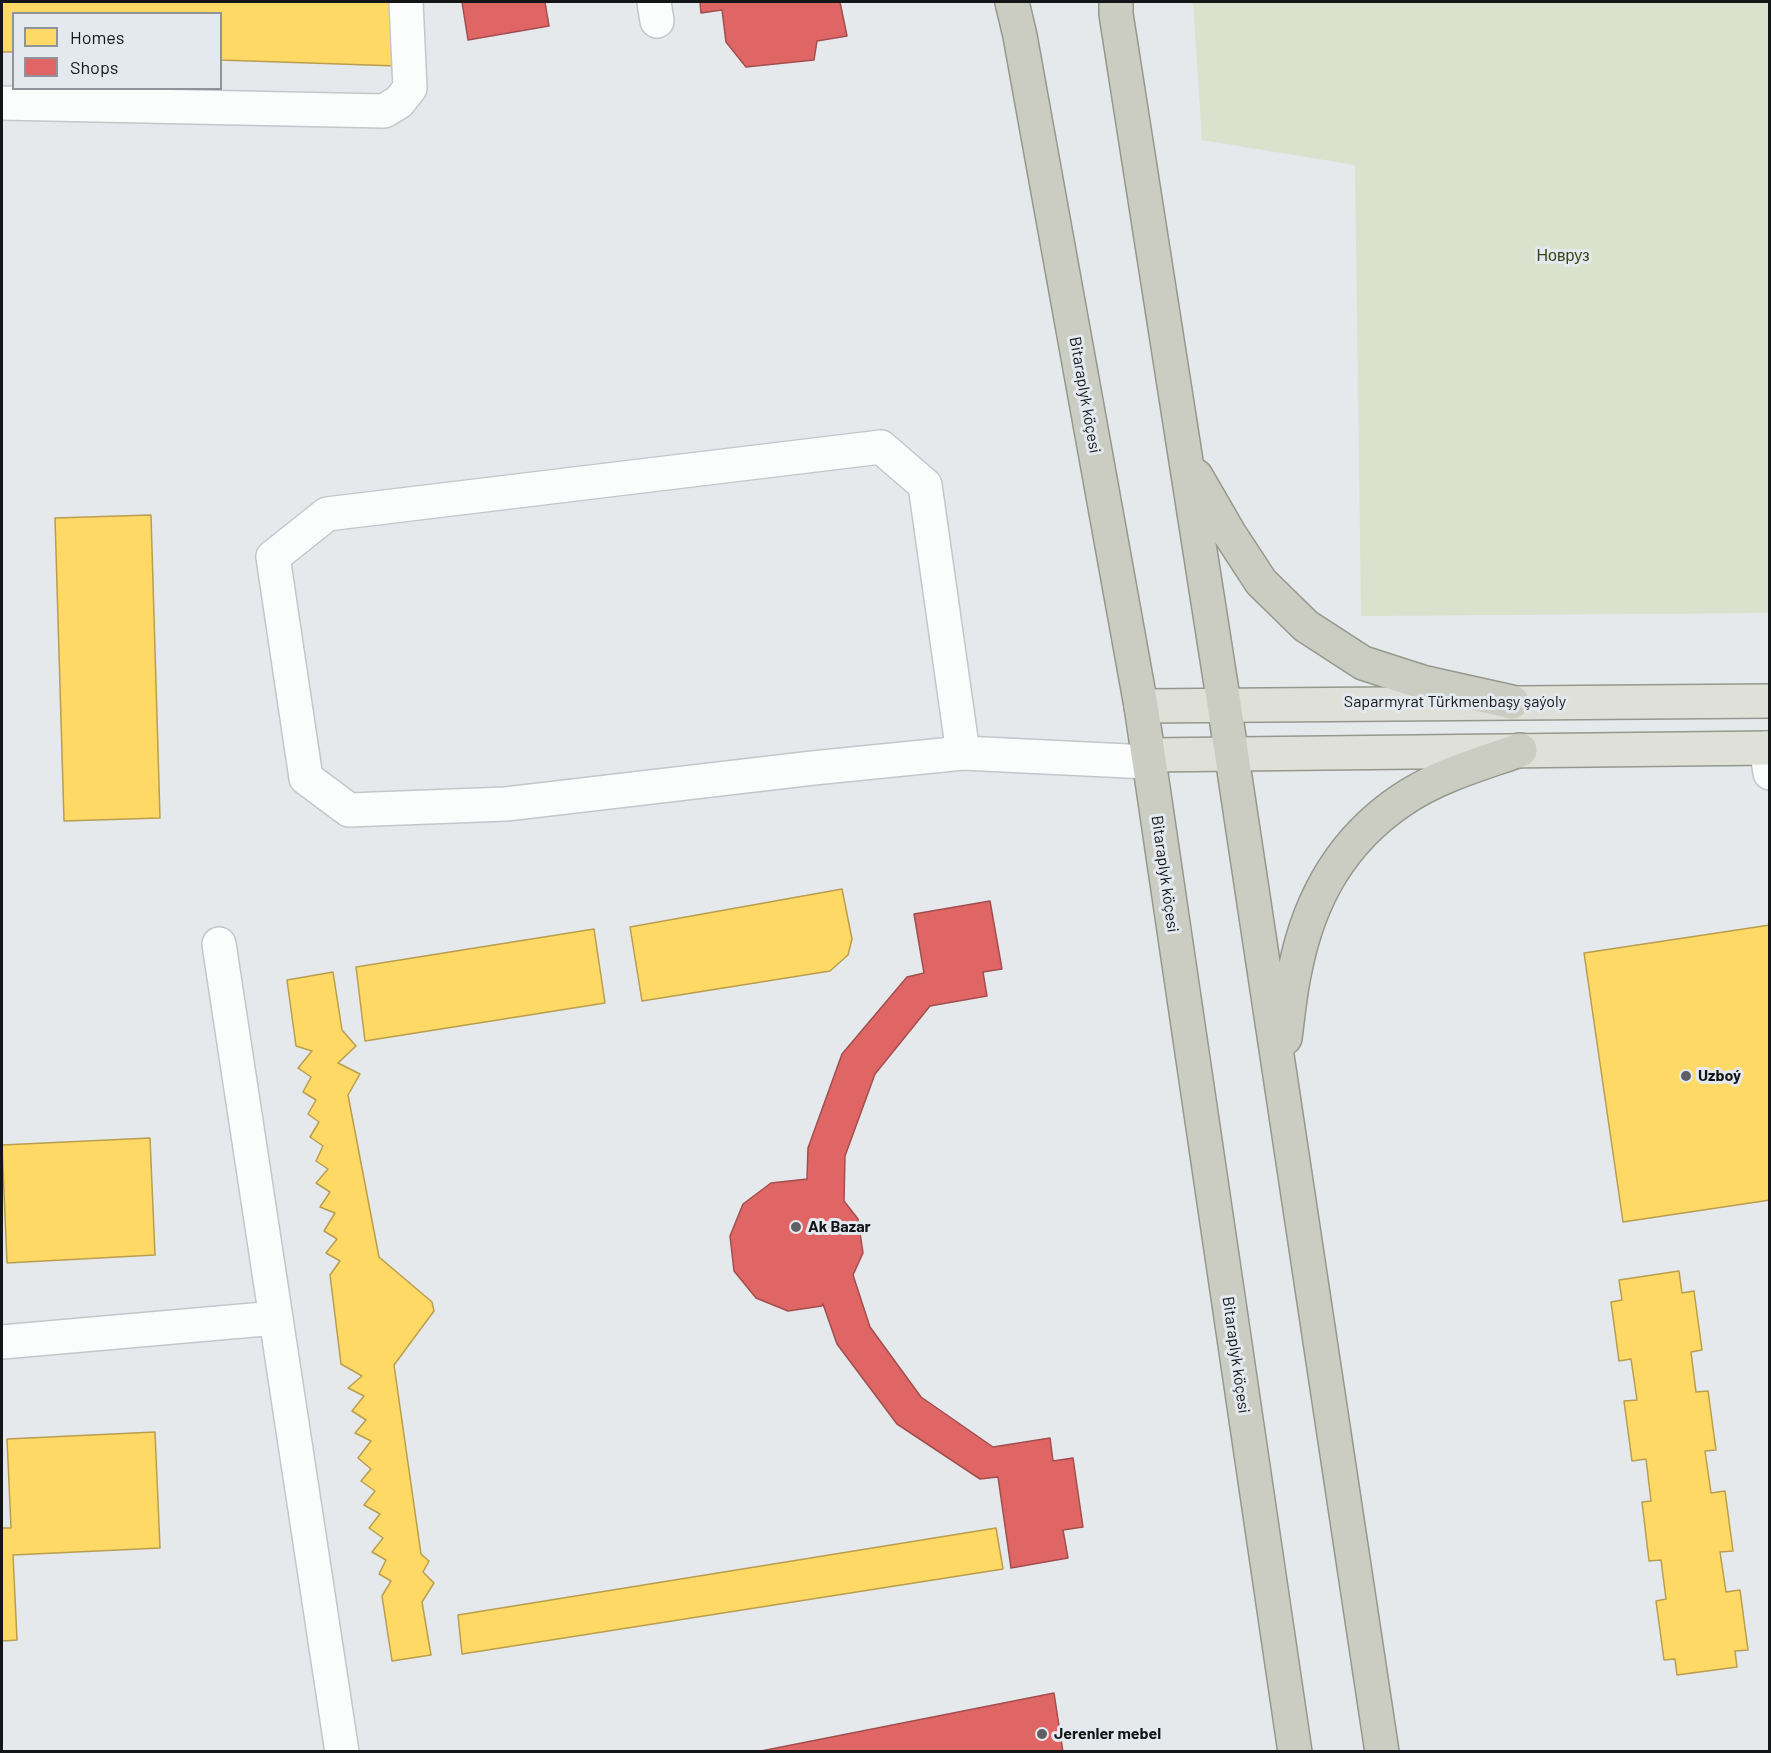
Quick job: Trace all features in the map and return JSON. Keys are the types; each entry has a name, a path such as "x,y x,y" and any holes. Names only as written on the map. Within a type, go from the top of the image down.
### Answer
{"highway":[{"name":"Bitaraplyk köçesi","path":"1012,2 1141,705 1295,1752"},
{"path":"1116,2 1116,14 1232,754 1382,1752"},
{"path":"1186,458 1229,533 1261,582 1306,626 1363,663 1422,682 1512,702"},
{"path":"1280,1076 1295,969 1311,913 1333,868 1364,830 1403,799 1449,776 1520,750"}],"main road":[{"name":"Saparmyrat Türkmenbaşy şaýoly","path":"1141,705 1770,701"},
{"path":"1148,758 1232,754 1520,750 1768,756"}],"street":[{"path":"2,103 384,111 399,102 410,88 406,2"},
{"path":"963,753 925,485 881,447 327,514 273,557 306,778 349,810 506,804 963,753 1148,758"},
{"path":"219,944 342,1752"},
{"path":"2,1342 276,1318"}],"green space":[{"name":"Новруз","path":"1193,2 1769,2 1769,613 1361,616 1355,165 1202,140"}],"building: Homes":[{"path":"2,2 400,2 398,66 222,60 222,12 12,12 12,52 2,52"},
{"path":"151,515 160,818 64,821 55,518"},
{"path":"842,889 852,939 848,955 830,971 642,1001 630,927"},
{"name":"Uzboý","path":"1770,925 1770,1200 1623,1222 1584,953"},
{"path":"594,929 605,1003 365,1041 356,967"},
{"path":"333,972 342,1030 356,1046 338,1063 360,1074 348,1095 379,1257 432,1302 434,1311 394,1365 421,1554 429,1561 423,1572 434,1583 422,1602 431,1655 392,1661 382,1596 391,1581 379,1574 386,1560 372,1552 383,1538 369,1528 380,1514 364,1505 375,1491 361,1481 371,1469 358,1458 371,1441 355,1433 366,1420 352,1411 364,1396 348,1388 362,1376 341,1364 330,1275 340,1261 326,1253 337,1239 324,1231 335,1213 320,1207 330,1192 316,1183 328,1169 316,1161 323,1146 310,1137 319,1122 308,1114 316,1100 303,1092 311,1077 298,1068 312,1051 296,1046 287,980"},
{"path":"150,1138 155,1255 7,1263 2,1145"},
{"path":"1679,1271 1682,1293 1694,1291 1702,1350 1691,1352 1696,1392 1708,1391 1716,1450 1705,1451 1711,1493 1725,1491 1733,1551 1720,1552 1726,1592 1740,1590 1748,1650 1735,1651 1737,1667 1677,1675 1675,1659 1664,1660 1656,1601 1666,1599 1661,1560 1649,1561 1642,1502 1651,1501 1646,1459 1632,1461 1624,1401 1637,1400 1631,1359 1619,1361 1611,1302 1622,1300 1619,1280"},
{"path":"155,1432 160,1548 13,1555 17,1640 2,1641 2,1528 11,1528 7,1439"},
{"path":"996,1528 1003,1569 462,1654 458,1615"}],"building: Shops":[{"path":"462,2 545,2 549,26 468,40"},
{"path":"700,2 840,2 847,36 817,41 814,60 746,67 726,42 722,10 701,13"},
{"name":"Ak Bazar","path":"990,901 1002,969 983,972 987,996 930,1006 875,1074 845,1156 844,1201 858,1219 863,1253 853,1275 870,1327 921,1397 993,1447 1050,1438 1053,1461 1073,1458 1083,1527 1063,1530 1068,1558 1011,1568 998,1477 980,1479 897,1424 837,1344 823,1304 788,1311 756,1298 734,1271 730,1236 743,1204 771,1183 807,1179 808,1148 842,1054 907,977 924,973 914,914"},
{"path":"1054,1693 1063,1752 756,1752"}],"place":[{"name":"Uzboý","path":"1686,1076"},
{"name":"Ak Bazar","path":"796,1227"},
{"name":"Jerenler mebel","path":"1042,1734"}]}
